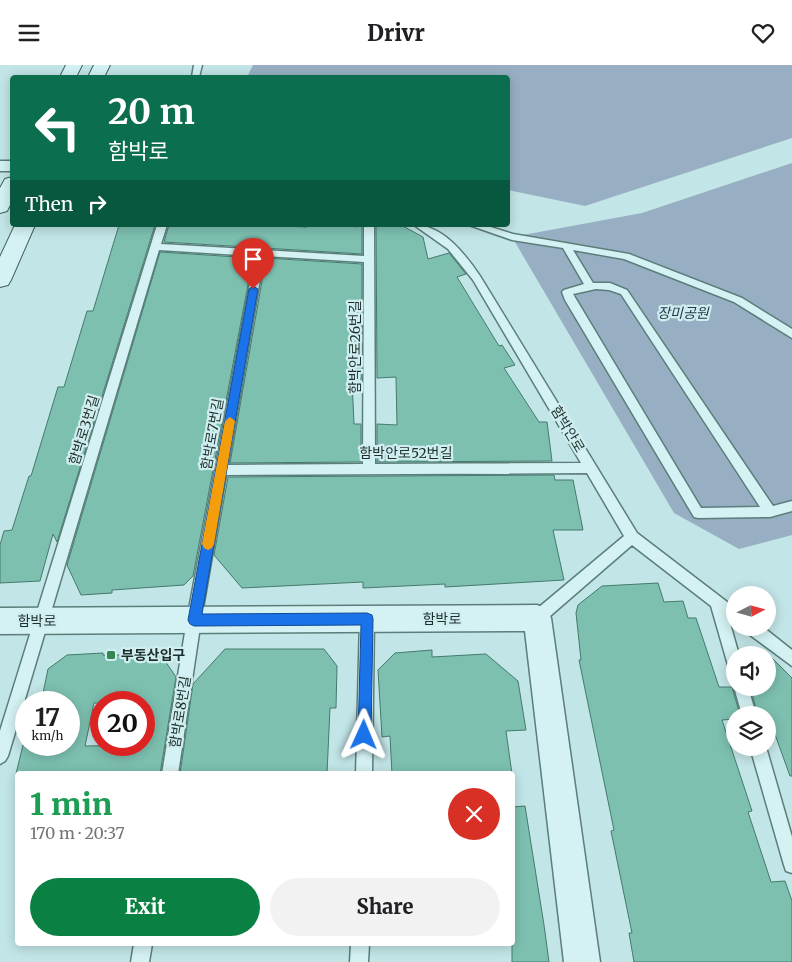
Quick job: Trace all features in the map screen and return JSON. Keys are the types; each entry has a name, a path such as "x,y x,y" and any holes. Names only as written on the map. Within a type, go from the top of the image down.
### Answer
{"main road":[{"path":"0,207 10,187"},
{"path":"0,280 24,227"}],"street":[{"name":"함박로","path":"0,621 537,618"},
{"path":"537,618 582,962"}],"lane":[{"name":"함박로3번길","path":"0,756 161,227"},
{"name":"함박안로26번길","path":"369,227 369,468"},
{"name":"함박안로","path":"423,227 442,238 458,251 477,278 632,537 726,608"},
{"path":"480,227 512,237 626,256 738,300 792,334"},
{"path":"566,246 590,286"},
{"path":"156,247 369,259"},
{"name":"함박로7번길","path":"194,620 260,253"},
{"path":"770,512 624,292 612,285 590,286 567,292 698,513 770,512 792,506"},
{"name":"함박안로52번길","path":"221,470 591,468"},
{"path":"537,618 632,537"},
{"path":"717,602 730,646"},
{"path":"364,771 367,619"},
{"name":"함박로8번길","path":"170,771 194,620"},
{"path":"763,636 792,659"},
{"path":"761,756 792,865"},
{"path":"140,962 143,946"},
{"path":"359,962 360,946"}],"green space":[{"path":"253,65 792,65 792,138 585,206 510,190 510,75 248,75"},
{"name":"장미공원","path":"792,163 792,535 739,549 674,513 512,237 642,213"}],"building":[{"path":"118,227 154,227 57,542 53,534 40,581 0,583 0,545 4,531 12,530 29,476 31,476 58,387 64,387 87,311 93,311"},
{"path":"168,227 362,227 362,254 164,242"},
{"path":"376,227 405,227 423,237 428,259 449,253 466,274 457,277 499,346 502,345 515,365 504,368 539,422 547,422 552,461 377,462 377,424 397,425 396,377 377,378"},
{"path":"160,252 253,258 193,576 184,585 112,590 112,593 81,595 67,565"},
{"path":"266,258 362,264 362,379 352,380 354,424 361,424 361,462 230,463"},
{"path":"554,475 555,480 573,480 583,530 553,530 564,580 445,587 445,584 363,588 363,582 242,588 214,555 228,477"},
{"path":"658,583 664,602 683,601 688,618 696,618 719,687 726,687 726,696 735,696 737,706 726,706 726,720 722,720 726,732 726,756 734,756 752,811 748,812 771,882 785,881 792,901 792,962 634,962 629,933 632,933 611,831 614,830 579,660 581,660 576,613 578,605 602,586"},
{"path":"225,649 324,649 337,666 336,708 330,708 327,771 180,771 193,684"},
{"path":"432,650 432,657 486,654 518,681 526,730 506,731 512,771 392,771 390,736 382,737 378,670 395,653"},
{"path":"103,653 103,655 161,655 176,677 160,771 17,771 20,756 80,756 80,691 43,691 48,669 67,655"},
{"path":"776,662 792,678 792,776 790,776 776,737 776,706 755,706 753,696 776,696"},
{"path":"525,806 549,962 512,962 512,946 515,946 515,807"}],"slow traffic":[{"path":"208,544 230,421"}],"place":[{"name":"부동산입구","path":"111,655"}],"route":[{"path":"253,289 194,620 367,619 364,735"}]}
